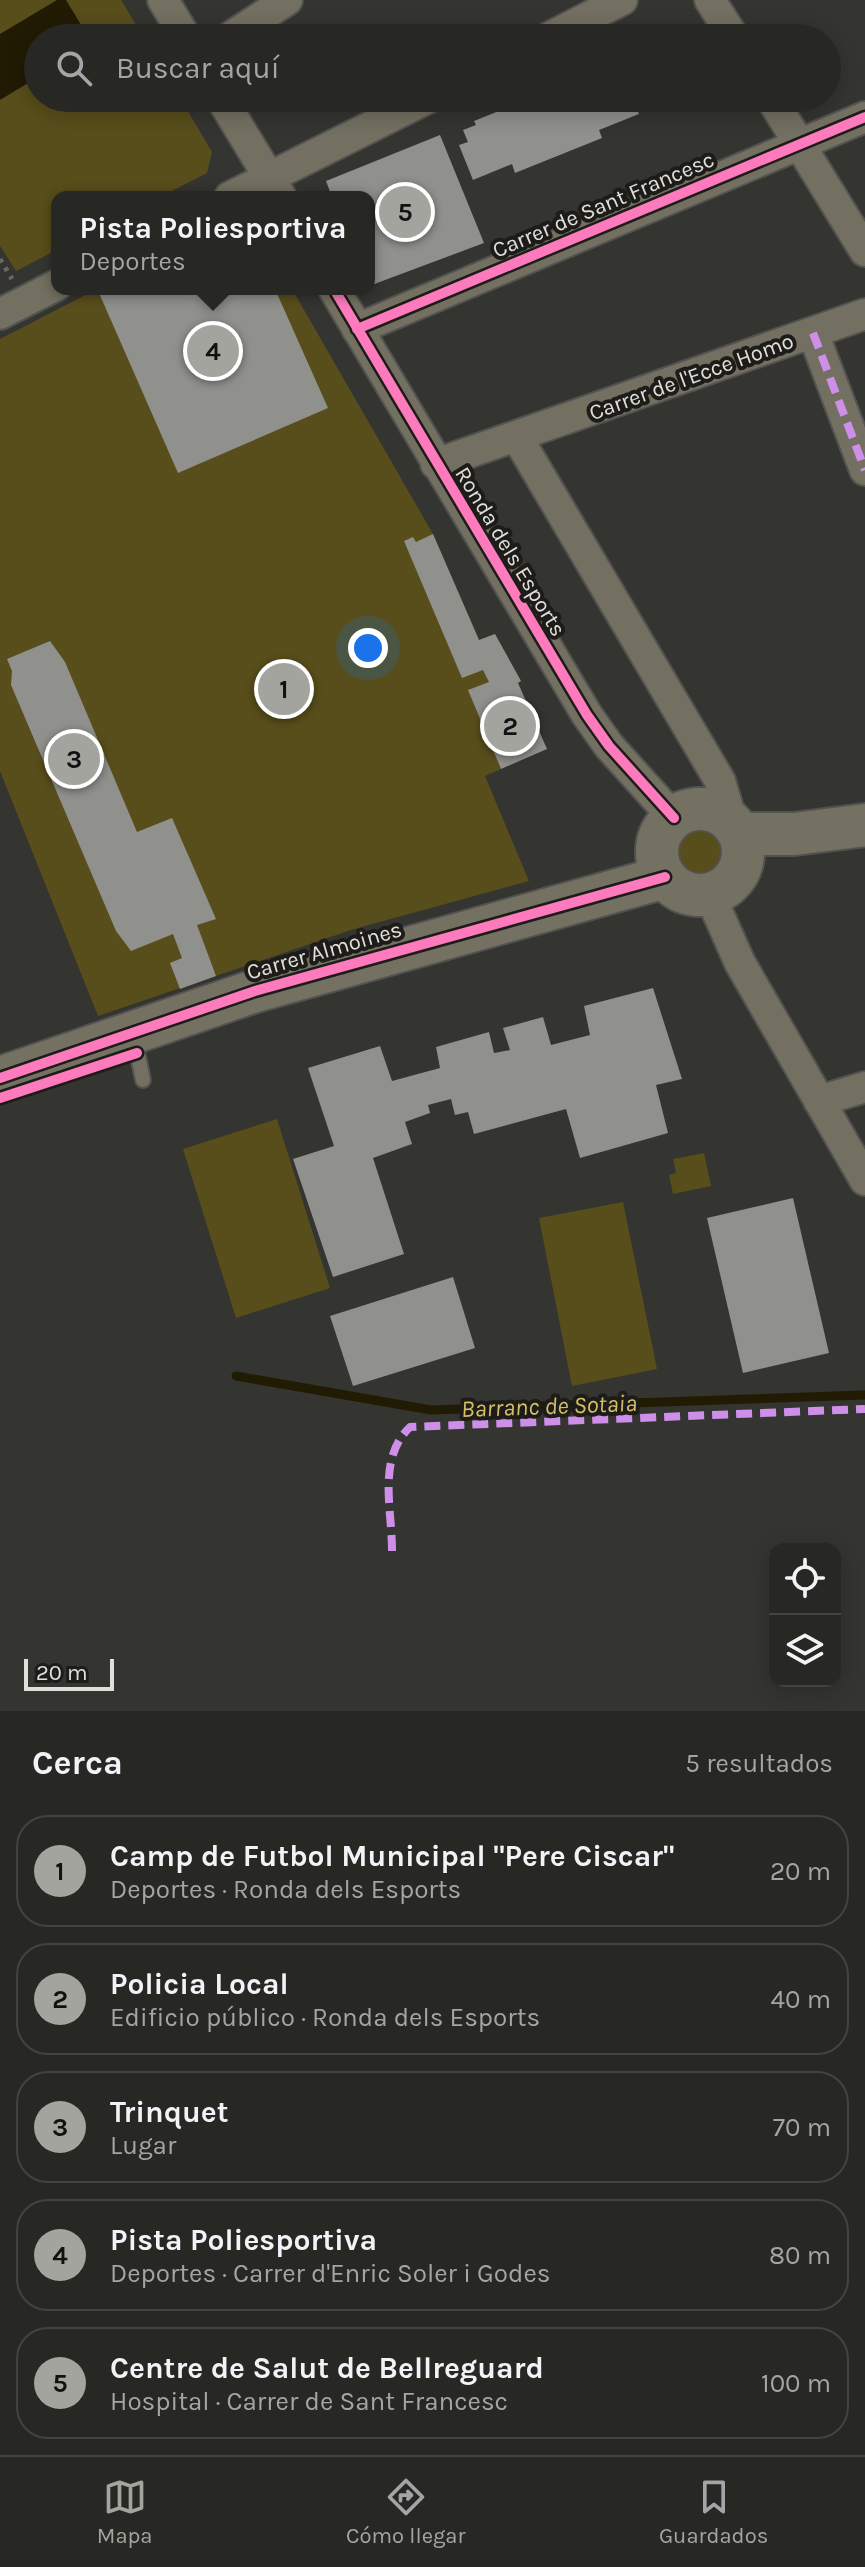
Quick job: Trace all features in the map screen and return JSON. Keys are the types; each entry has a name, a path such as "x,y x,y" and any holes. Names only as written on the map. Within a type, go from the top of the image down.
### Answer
{"street":[{"path":"163,0 178,24"},
{"path":"250,24 287,0"},
{"path":"575,24 622,0"},
{"path":"718,3 728,24"},
{"path":"229,112 275,187 404,112"},
{"path":"779,112 865,251"},
{"name":"Carrer de Sant Francesc","path":"357,329 865,117"},
{"path":"0,314 51,288"},
{"name":"Ronda dels Esports","path":"337,295 587,715 609,746 674,818"},
{"name":"Carrer de l'Ecce Homo","path":"436,464 865,314"},
{"path":"813,333 865,470"},
{"path":"517,437 720,781 736,828 743,860 729,884 709,893 688,893 665,877 657,849 660,835 674,818 694,809 708,809 736,828 794,834 865,825"},
{"name":"Carrer Almoines","path":"0,1078 371,956 665,877"},
{"path":"709,893 740,963 865,1180"},
{"path":"819,1101 865,1087"}],"lane":[{"path":"133,1033 143,1080"}],"shaded area":[{"path":"0,0 121,0 136,24 24,24 24,112 188,112 212,152 207,173 172,191 51,191 51,253 16,271 0,246"},
{"path":"57,0 66,0 81,24 24,24 24,85 0,100 0,34"},
{"path":"85,295 295,295 433,534 479,640 495,634 521,681 474,704 501,769 485,776 529,881 354,929 98,1016 0,771 0,339"},
{"path":"702,825 713,827 721,833 727,841 727,863 721,871 713,877 702,879 691,877 683,871 677,863 675,852 677,841 683,833 691,827"},
{"path":"277,1119 330,1288 236,1318 183,1149"},
{"path":"704,1153 711,1186 673,1194 669,1175 676,1173 673,1159"},
{"path":"623,1202 657,1369 572,1386 539,1218"}],"building":[{"path":"496,112 639,114 599,130 602,138 515,173 512,164 473,180 459,145 468,142 463,130 476,125 474,121"},
{"path":"440,135 484,243 375,284 375,191 330,191 326,181"},
{"path":"100,295 278,295 328,408 178,473"},
{"path":"433,534 479,640 495,634 521,681 518,683 547,749 501,769 468,690 489,682 483,670 462,678 404,541 413,537 416,542"},
{"path":"50,641 65,662 137,832 172,818 216,919 197,925 216,976 180,989 170,963 182,958 173,934 131,951 116,931 11,685 12,671 7,659"},
{"path":"653,988 682,1079 656,1085 668,1133 580,1158 566,1109 474,1134 468,1112 455,1115 451,1099 428,1105 430,1113 405,1122 412,1144 373,1158 404,1254 333,1277 293,1159 334,1146 308,1068 380,1046 392,1081 440,1068 436,1047 489,1032 494,1053 510,1050 503,1028 543,1017 551,1045 590,1035 584,1006"},
{"path":"793,1198 829,1353 743,1373 707,1218"},
{"path":"453,1277 475,1348 353,1386 330,1316"}],"waterway":[{"name":"Barranc de Sotaia","path":"236,1376 431,1410 865,1395"}],"marked path":[{"path":"813,333 865,470"},
{"path":"392,1551 390,1469 393,1454 410,1427 865,1409"}],"cycle path":[{"path":"357,329 865,117"},
{"path":"338,295 587,715 609,746 674,818"},
{"path":"0,1078 255,991 665,877"},
{"path":"0,1098 137,1053"}],"place":[{"name":"Centre de Salut de Bellreguard","path":"405,212"},
{"name":"Pista Poliesportiva","path":"213,351"},
{"name":"Camp de Futbol Municipal \"Pere Ciscar\"","path":"284,689"},
{"name":"Policia Local","path":"510,726"},
{"name":"Trinquet","path":"74,759"}]}
